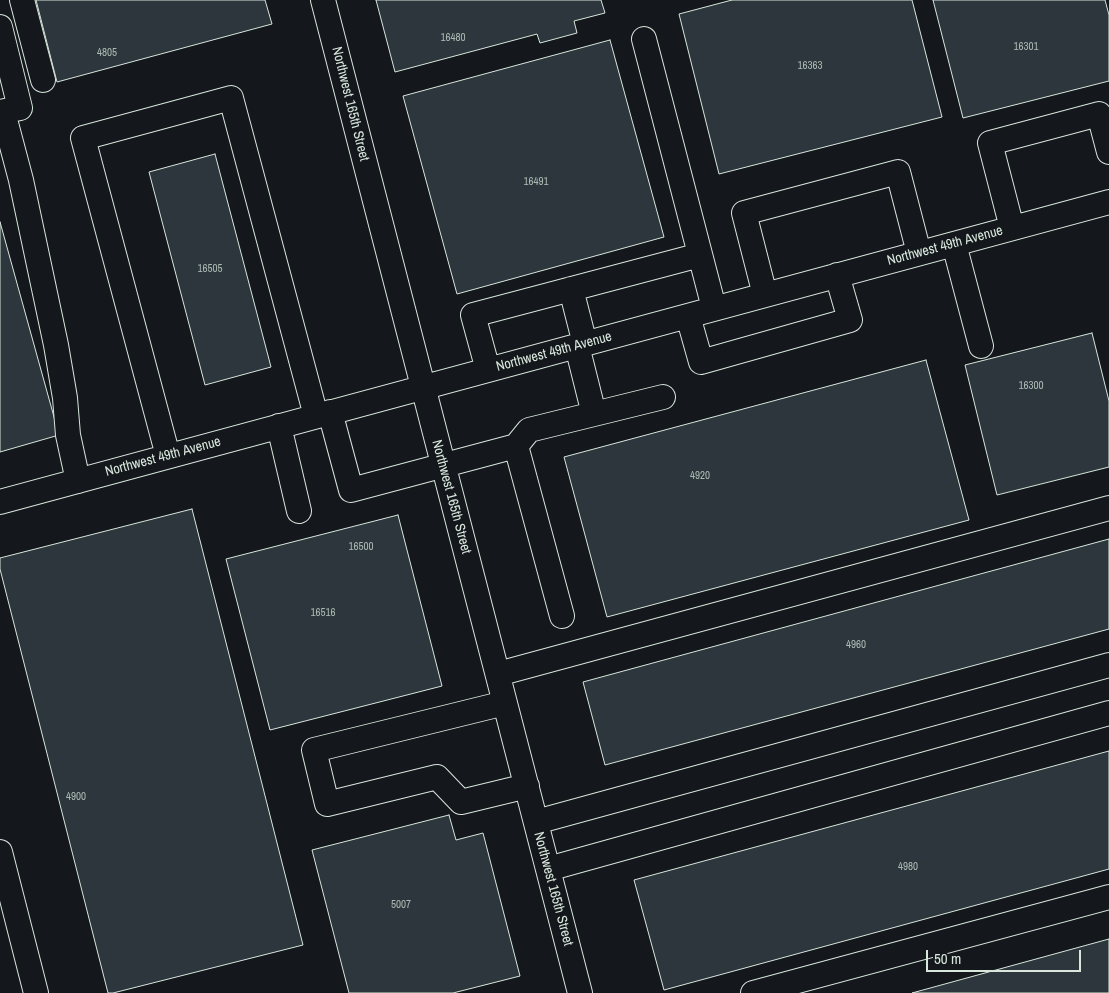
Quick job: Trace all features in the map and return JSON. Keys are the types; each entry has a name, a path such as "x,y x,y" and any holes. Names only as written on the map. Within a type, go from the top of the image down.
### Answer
{"street":[{"path":"22,0 43,80"},
{"name":"Northwest 165th Street","path":"323,0 548,869 573,991"},
{"path":"0,27 20,108 2,112 21,180 56,345 65,398 68,435 78,481"},
{"path":"644,39 714,308"},
{"path":"168,456 83,138 231,98 323,414 351,490 516,446 529,430 663,397"},
{"path":"1012,228 990,143 1099,114 1109,152"},
{"path":"765,295 744,213 898,172 919,253"},
{"name":"Northwest 49th Avenue","path":"0,502 1109,202"},
{"path":"954,244 981,346"},
{"path":"488,370 473,315 700,255"},
{"path":"688,316 701,362 850,320 837,275"},
{"path":"571,289 594,414"},
{"path":"278,426 299,511"},
{"path":"516,446 562,616"},
{"path":"498,674 1109,508"},
{"path":"536,822 1109,664"},
{"path":"505,703 314,750 328,804 437,777 461,802 527,786"},
{"path":"548,869 1109,713"},
{"path":"0,852 9,928 36,993"},
{"path":"753,993 1109,897"}],"building":[{"path":"36,0 265,0 272,24 57,82"},
{"path":"376,0 601,0 605,13 574,21 577,33 540,43 537,34 395,72"},
{"path":"732,0 912,0 942,117 719,174 679,14"},
{"path":"933,0 1105,0 1109,15 1109,81 963,118"},
{"path":"610,40 664,237 457,294 403,96"},
{"path":"215,154 271,367 205,385 149,172"},
{"path":"0,222 59,435 0,452"},
{"path":"1092,333 1109,401 1109,467 997,495 965,365"},
{"path":"926,360 969,520 607,617 564,457"},
{"path":"192,509 303,945 108,993 0,569 0,558"},
{"path":"398,515 442,686 270,730 226,559"},
{"path":"1109,539 1109,629 605,765 583,682"},
{"path":"1109,751 1109,869 664,990 634,880"},
{"path":"449,815 456,840 483,833 520,976 453,993 349,993 312,850"},
{"path":"1109,939 1109,993 912,993"}]}
